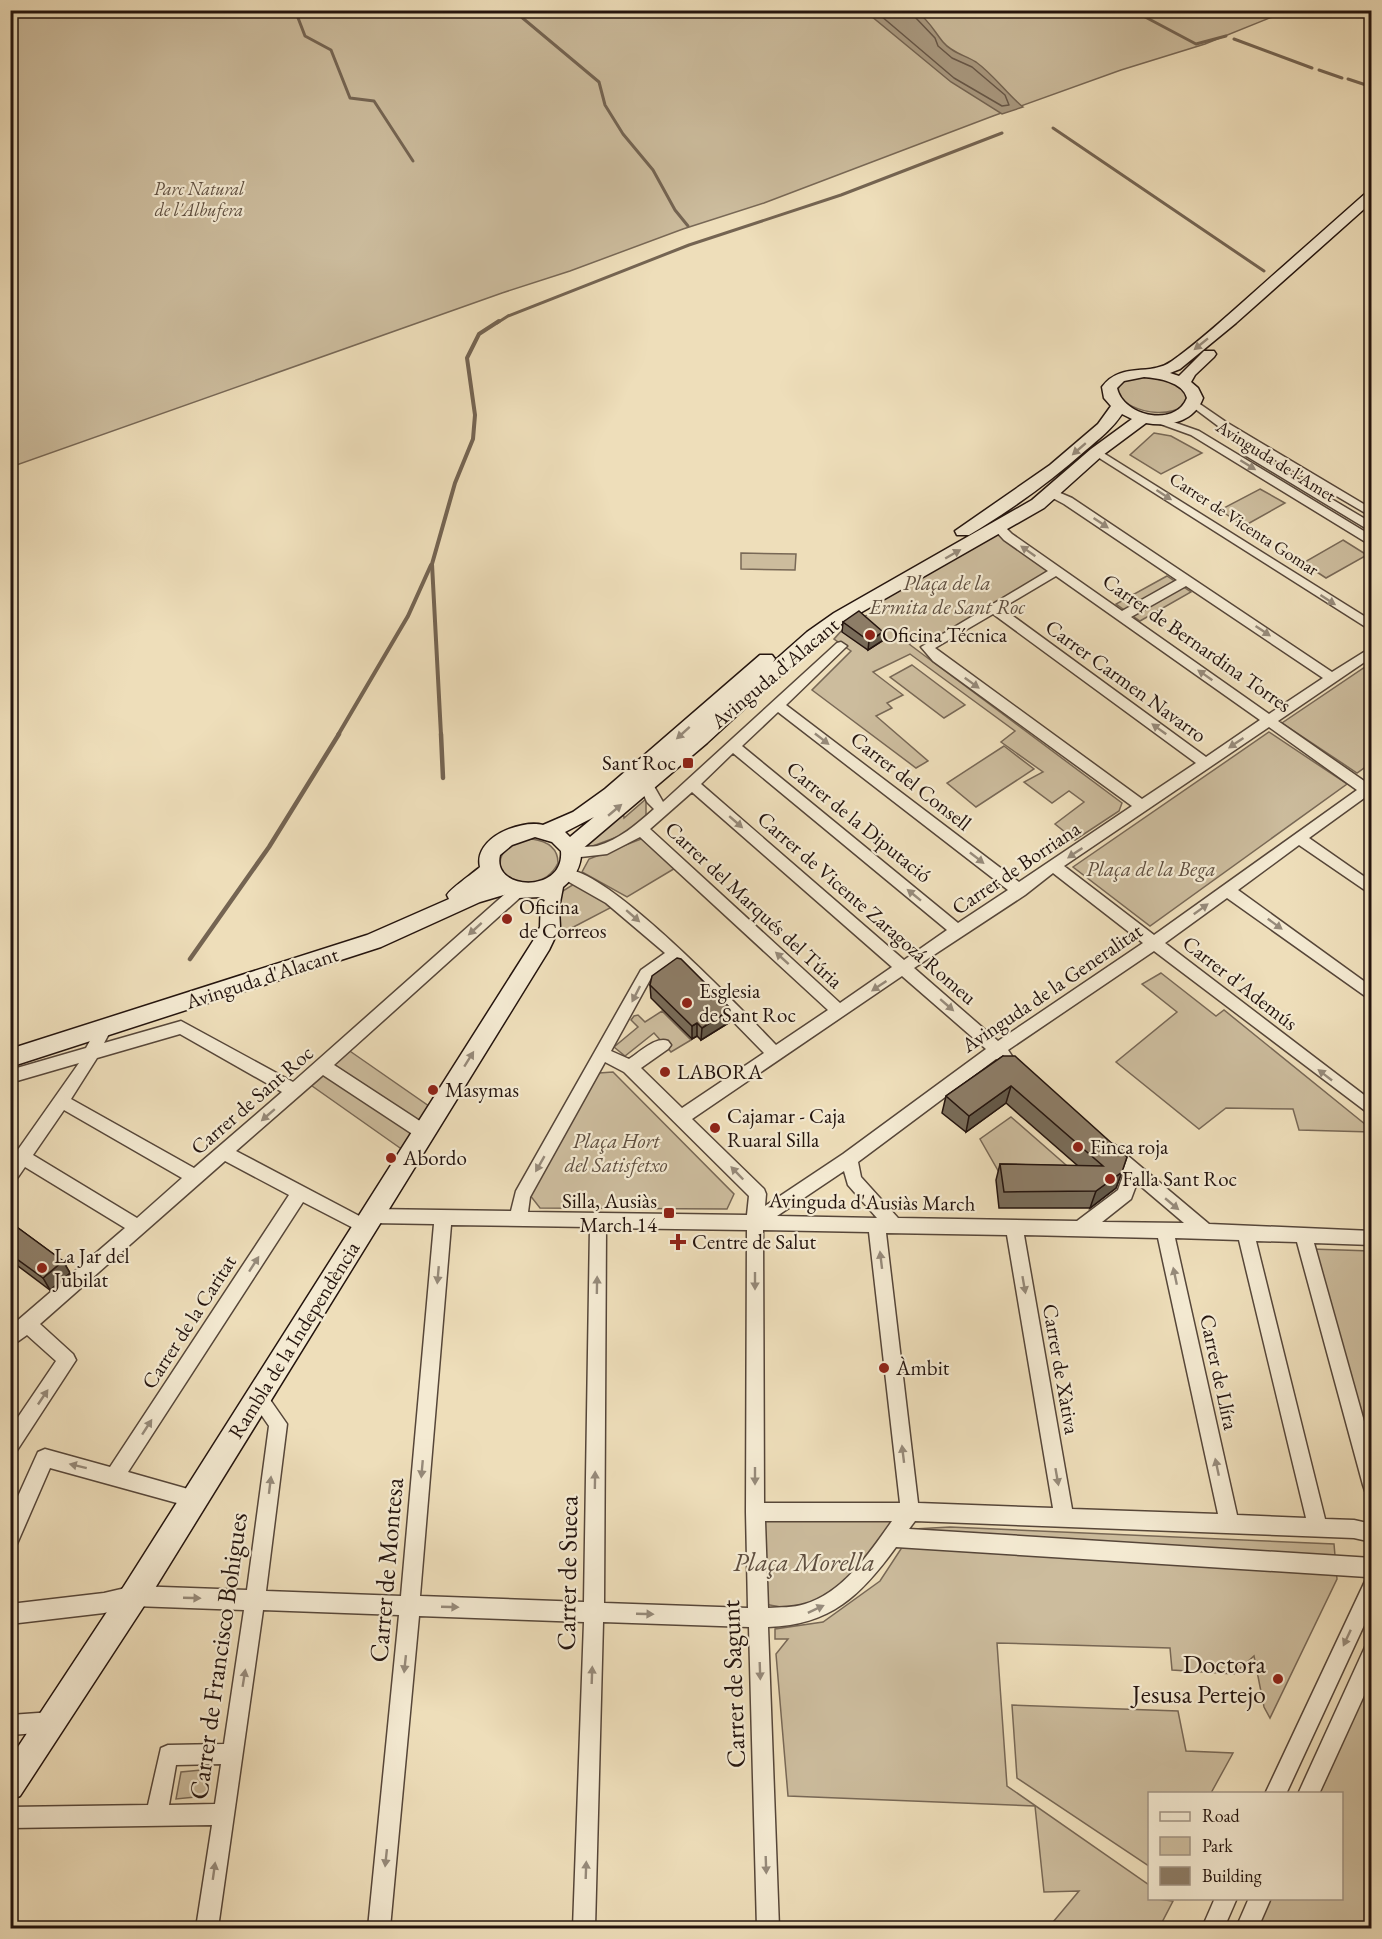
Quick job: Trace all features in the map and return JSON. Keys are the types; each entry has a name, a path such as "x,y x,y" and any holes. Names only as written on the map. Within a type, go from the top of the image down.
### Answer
{"main road":[{"path":"1157,373 1175,366 1231,320 1371,195"},
{"path":"1183,382 1189,372 1371,211"},
{"path":"1130,373 1157,373 1183,382 1191,390 1194,403 1185,414 1175,417 1151,419 1118,407 1108,391 1111,383 1130,373"},
{"name":"Avinguda d'Alacant","path":"548,831 580,817 612,794 776,650 822,614 1025,493 1112,420 1118,407"},
{"name":"Avinguda d'Alacant","path":"571,851 813,636 840,617 1038,504 1097,452 1151,419"},
{"path":"535,830 548,831 565,841 571,851 571,867 560,880 542,889 514,888 500,882 491,868 490,858 494,849 511,834 535,830"},
{"name":"Avinguda d'Alacant","path":"10,1047 142,1007 383,928 468,890 491,868"},
{"name":"Rambla de la Independència","path":"10,1786 134,1596 542,944 550,927 549,908 560,880"},
{"name":"Avinguda d'Alacant","path":"10,1058 103,1030 374,941 474,896 514,888"}],"street":[{"name":"Avinguda de l'Amet","path":"1194,403 1222,424 1371,514"},
{"name":"Avinguda de l'Amet","path":"1175,417 1207,427 1371,528"},
{"name":"Avinguda de l'Amet","path":"1151,419 1195,433 1371,542"},
{"name":"Carrer de Vicenta Gomar","path":"1097,452 1371,627"},
{"path":"1051,493 1068,501 1332,678"},
{"name":"Carrer de Bernardina Torres","path":"998,528 1056,571 1370,789"},
{"path":"1056,571 927,647 928,650 1143,807"},
{"path":"1122,617 1186,580"},
{"name":"Carrer Carmen Navarro","path":"993,608 1206,764"},
{"name":"Avinguda d'Alacant","path":"571,851 584,854 602,850 640,828 692,784 841,645"},
{"name":"Carrer de Borriana","path":"682,1118 1371,651"},
{"name":"Carrer del Consell","path":"776,704 1020,891"},
{"name":"Carrer de la Diputació","path":"732,745 959,932"},
{"path":"646,784 654,802 663,810"},
{"name":"Carrer de Vicente Zaragozá Romeu","path":"692,784 1020,1070"},
{"name":"Avinguda de la Generalitat","path":"754,1222 849,1159 998,1049 1154,944 1370,789"},
{"name":"Carrer del Marqués del Túria","path":"640,828 840,1012"},
{"path":"1299,838 1371,890"},
{"name":"Carrer d'Ademús","path":"1055,867 1371,1110"},
{"path":"560,880 590,883 620,905 676,954 776,1055"},
{"name":"Carrer de Sant Roc","path":"10,1339 295,1091 514,888"},
{"path":"1227,890 1371,995"},
{"path":"518,1218 522,1196 646,974 676,954"},
{"path":"10,1077 182,1027 295,1091"},
{"path":"10,1175 61,1101 103,1030"},
{"path":"630,1067 663,1045"},
{"path":"603,1054 630,1067 682,1118"},
{"path":"322,1066 423,1132"},
{"path":"61,1101 196,1178"},
{"name":"Carrer de Sagunt","path":"682,1118 758,1194 754,1222 755,1512 768,1929"},
{"path":"1098,1140 1205,1231"},
{"path":"225,1153 300,1192 368,1221"},
{"path":"23,1157 139,1228"},
{"path":"10,1614 104,1603 134,1596 759,1618 804,1615 830,1603 858,1580 910,1512 885,1225 854,1180 849,1159"},
{"path":"1080,1229 1125,1194 1133,1171"},
{"name":"Carrer de la Caritat","path":"115,1476 300,1192"},
{"name":"Avinguda d'Ausiàs March","path":"368,1221 442,1217 598,1219 1165,1230 1371,1238"},
{"name":"Carrer de Montesa","path":"379,1929 410,1605 442,1217"},
{"name":"Carrer de Sueca","path":"584,1929 594,1612 598,1219"},
{"name":"Carrer de Xàtiva","path":"1014,1227 1064,1518"},
{"name":"Carrer de Llíra","path":"1165,1230 1229,1524"},
{"path":"1246,1233 1318,1527"},
{"path":"1303,1235 1371,1485"},
{"path":"10,1446 67,1360 28,1324"},
{"name":"Carrer de Francisco Bohigues","path":"207,1929 278,1424 258,1397"},
{"path":"10,1538 45,1458 195,1499"},
{"path":"755,1512 910,1512 1318,1527 1354,1529 1371,1533"},
{"path":"890,1537 1371,1568"},
{"path":"1276,1792 1371,1585"},
{"path":"1309,1792 1371,1654"},
{"path":"10,1725 52,1722"},
{"path":"157,1814 168,1755 232,1754"},
{"path":"10,1818 222,1814"},
{"path":"1213,1929 1226,1900"},
{"path":"1247,1929 1260,1900"}],"green space":[{"name":"Parc Natural de l'Albufera","path":"10,11 1287,11 1205,44 1121,70 993,116 764,203 683,229 570,271 11,467"},
{"path":"1145,375 1177,383 1187,395 1184,406 1171,411 1144,411 1123,400 1118,393 1119,386 1129,379"},
{"path":"1154,433 1171,436 1202,453 1161,474 1130,455"},
{"path":"1260,489 1285,503 1244,526 1220,510"},
{"name":"Plaça de la Ermita de Sant Roc","path":"998,527 1056,571 933,643 924,637 909,644 1122,803 1119,811 1075,840 1055,824 1084,802 1069,791 1052,803 1024,782 1043,772 1001,742 1015,731 910,654 873,672 903,695 887,703 892,708 876,716 928,761 916,768 812,690 851,651 834,639 850,625 879,608 870,600"},
{"path":"1343,540 1367,555 1326,578 1303,563"},
{"path":"741,553 796,554 795,570 741,569"},
{"path":"1167,576 1191,592 1140,621 1116,604"},
{"path":"1371,663 1371,763 1357,773 1282,723"},
{"path":"912,665 965,705 944,718 890,677"},
{"name":"Plaça de la Bega","path":"1269,732 1347,784 1150,926 1073,867"},
{"path":"1004,746 1034,769 976,807 947,783"},
{"path":"646,799 646,818 628,833 582,850 623,810 624,818"},
{"path":"532,839 550,846 556,853 558,863 553,871 539,880 523,882 515,880 501,870 501,857 513,844"},
{"path":"641,839 649,841 677,867 627,897 582,872 589,859"},
{"path":"574,884 587,888 612,907 562,933 557,929 558,894"},
{"path":"1161,973 1216,1016 1224,1010 1371,1129 1371,1132 1299,1130 1293,1109 1226,1108 1199,1129 1116,1062 1177,1012 1142,984"},
{"path":"662,1011 691,1040 671,1052 654,1033 625,1056 614,1047 638,1027 631,1020 634,1016 638,1015 645,1022"},
{"path":"344,1047 436,1111 410,1155 305,1081"},
{"name":"Plaça Hort del Satisfetxo","path":"613,1072 734,1194 727,1209 540,1208 529,1194 599,1073"},
{"path":"1011,1117 1074,1172 1000,1174 980,1139"},
{"path":"1311,1249 1371,1251 1371,1454"},
{"name":"Plaça Morella","path":"762,1521 894,1521 865,1560 840,1587 814,1605 796,1609 763,1604"},
{"path":"950,1527 1334,1544 1337,1579 1270,1718 1264,1707 1254,1656 1234,1674 1172,1670 1170,1648 997,1643 1007,1786 1148,1884 1148,1900 1173,1901 1159,1928 1048,1928 1079,1891 1044,1892 1035,1806 788,1796 776,1654 788,1639 775,1639 775,1629 823,1622 880,1581 914,1529"},
{"path":"1371,1654 1371,1928 1257,1928 1269,1900 1343,1900 1343,1792 1309,1792"},
{"path":"1012,1705 1178,1711 1186,1751 1233,1753 1212,1792 1148,1792 1148,1865 1017,1778"},
{"path":"211,1769 205,1796 176,1799 181,1772"}],"water":[{"path":"865,11 916,11 921,14 947,46 983,67 1023,107 1002,114 951,82"}],"building":[{"path":"859,611 883,632 869,641 843,622"},
{"name":"Esglesia de Sant Roc","path":"677,958 681,959 731,1009 702,1028 697,1023 692,1026 650,985 652,976"},
{"path":"1003,1056 1015,1056 1127,1157 1122,1172 1096,1191 1004,1192 1000,1164 1103,1166 1011,1086 969,1116 946,1096"},
{"path":"10,1222 63,1261 43,1278 10,1254"}],"waterway":[{"path":"295,10 305,36 331,50 350,98 374,101 413,161"},
{"path":"513,10 599,82 605,105 623,134 653,170 675,210 688,226"},
{"path":"1132,10 1196,44 1226,36"},
{"path":"1234,39 1312,68"},
{"path":"1319,70 1342,78"},
{"path":"1348,79 1372,87"},
{"path":"1053,128 1264,271"},
{"path":"497,323 508,316 689,245 841,195 1002,133"},
{"path":"441,735 432,564 455,483 473,439 475,415 467,358 479,334 499,321"},
{"path":"338,735 408,616 431,565"},
{"path":"190,959 269,847 339,734"},
{"path":"441,734 443,778"}],"place":[{"name":"Oficina Técnica","path":"870,635"},
{"name":"Sant Roc","path":"688,763"},
{"name":"Oficina de Correos","path":"507,919"},
{"name":"Esglesia de Sant Roc","path":"687,1003"},
{"name":"LABORA","path":"665,1072"},
{"name":"Masymas","path":"433,1090"},
{"name":"Cajamar - Caja Ruaral Silla","path":"715,1128"},
{"name":"Finca roja","path":"1078,1147"},
{"name":"Abordo","path":"391,1158"},
{"name":"Falla Sant Roc","path":"1110,1179"},
{"name":"Silla, Ausiàs March 14","path":"669,1213"},
{"name":"Centre de Salut","path":"678,1242"},
{"name":"La Jar del Jubilat","path":"42,1268"},
{"name":"Àmbit","path":"884,1368"},
{"name":"Doctora Jesusa Pertejo","path":"1278,1679"}]}
